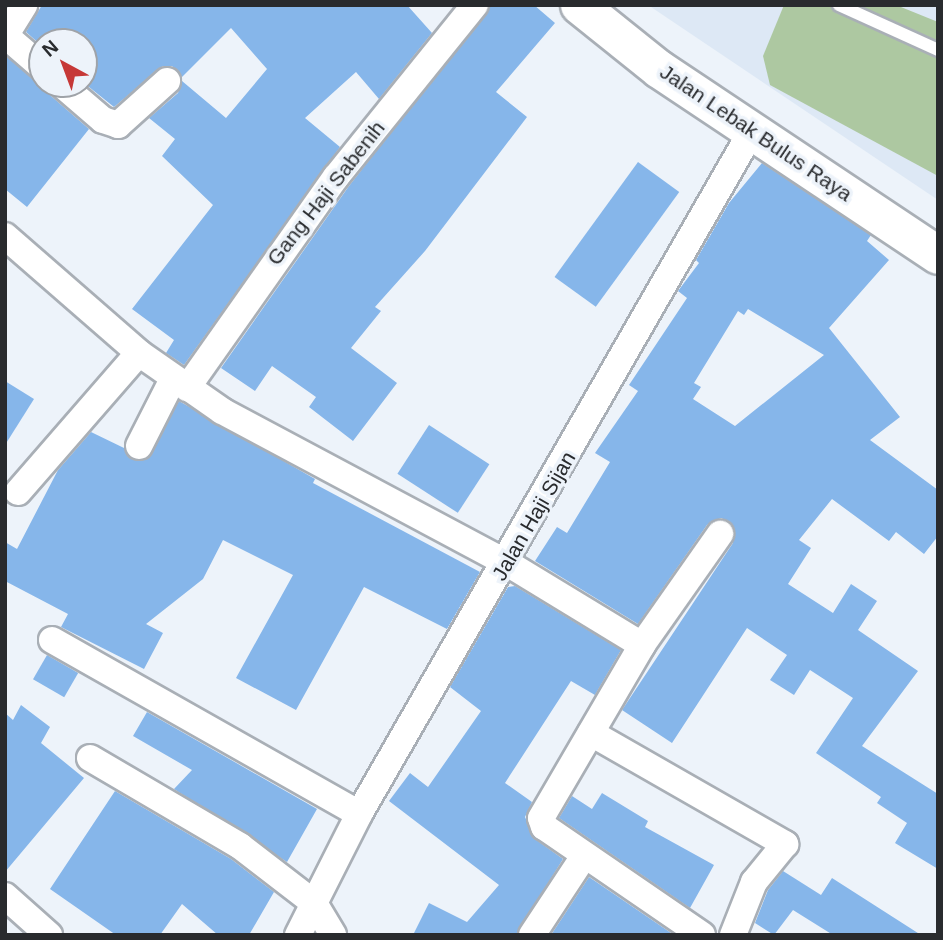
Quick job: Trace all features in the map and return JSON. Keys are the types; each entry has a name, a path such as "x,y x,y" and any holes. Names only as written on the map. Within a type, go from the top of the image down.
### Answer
{"main road":[{"name":"Jalan Lebak Bulus Raya","path":"579,5 649,62 938,255"}],"street":[{"path":"24,5 5,36 28,55"},
{"name":"Gang Haji Sabenih","path":"139,446 180,383 336,177 475,5"},
{"path":"77,98 103,120 118,125 167,80"},
{"name":"Jalan Haji Sijan","path":"298,935 359,814 508,563 753,129"},
{"path":"5,236 139,353 180,383 508,563 642,645"},
{"path":"18,492 139,353"},
{"path":"702,935 583,856 544,827 541,818 642,645 720,534"},
{"path":"52,640 359,814"},
{"path":"591,733 785,844 754,882 733,935"},
{"path":"90,758 206,821 314,903 333,935"},
{"path":"532,935 583,856"},
{"path":"5,896 49,935"}],"lane":[{"path":"839,5 938,50"}],"shaded area":[{"path":"648,5 938,5 938,200"}],"green space":[{"path":"784,5 896,5 938,22 938,176 770,85 763,56"}],"building":[{"path":"42,5 407,5 432,33 379,99 356,72 305,118 340,147 184,365 166,353 174,340 132,309 213,205 162,156 175,139 149,118 178,93 182,81 226,118 267,69 231,28 182,77 172,66 163,66 114,107 98,94 98,28 28,28"},
{"path":"490,5 534,5 555,23 496,92 527,117 425,251 375,307 381,311 351,348 397,383 353,441 309,407 316,397 272,366 255,391 221,368 349,186"},
{"path":"5,56 28,72 28,98 53,98 89,129 27,207 5,189"},
{"path":"638,162 679,192 596,307 555,277"},
{"path":"762,163 871,235 867,241 889,260 829,328 900,417 870,440 938,490 938,536 924,554 896,532 889,541 832,499 799,540 811,548 788,584 833,613 851,584 877,601 858,630 918,671 862,746 938,794 938,869 895,843 907,823 877,803 881,797 816,753 853,698 810,670 794,695 770,680 787,655 747,628 672,743 622,710 733,543 730,522 721,518 707,525 638,624 535,561 557,527 567,533 610,462 595,453 638,391 629,385 687,298 678,291 699,263 696,260 729,203","holes":["748,309 824,355 735,426 693,399 701,387 694,383 738,311 744,315"]},
{"path":"5,381 34,399 5,445"},
{"path":"179,401 315,479 313,483 480,572 447,629 364,587 296,710 236,678 293,575 223,540 203,579 146,624 163,633 144,669 61,627 68,614 5,581 5,542 17,549 58,470 91,432 124,448 133,460 147,459"},
{"path":"429,425 489,464 458,513 397,474"},
{"path":"515,586 621,650 595,695 571,681 505,783 532,802 525,817 535,839 563,859 516,935 413,935 429,903 467,922 499,885 389,801 410,773 428,787 481,711 450,687 508,587"},
{"path":"47,655 78,673 64,697 33,679"},
{"path":"21,705 50,727 41,743 84,778 5,872 5,713 13,720"},
{"path":"147,712 317,809 287,862 174,789 192,770 133,736"},
{"path":"115,791 231,859 274,892 249,935 218,935 182,904 160,935 116,935 50,889"},
{"path":"602,793 648,821 645,827 714,865 690,908 559,818 572,796 592,809"},
{"path":"783,871 821,895 832,878 921,935 833,935 793,910 774,935 755,923 768,890"},
{"path":"589,877 674,935 551,935"}]}
